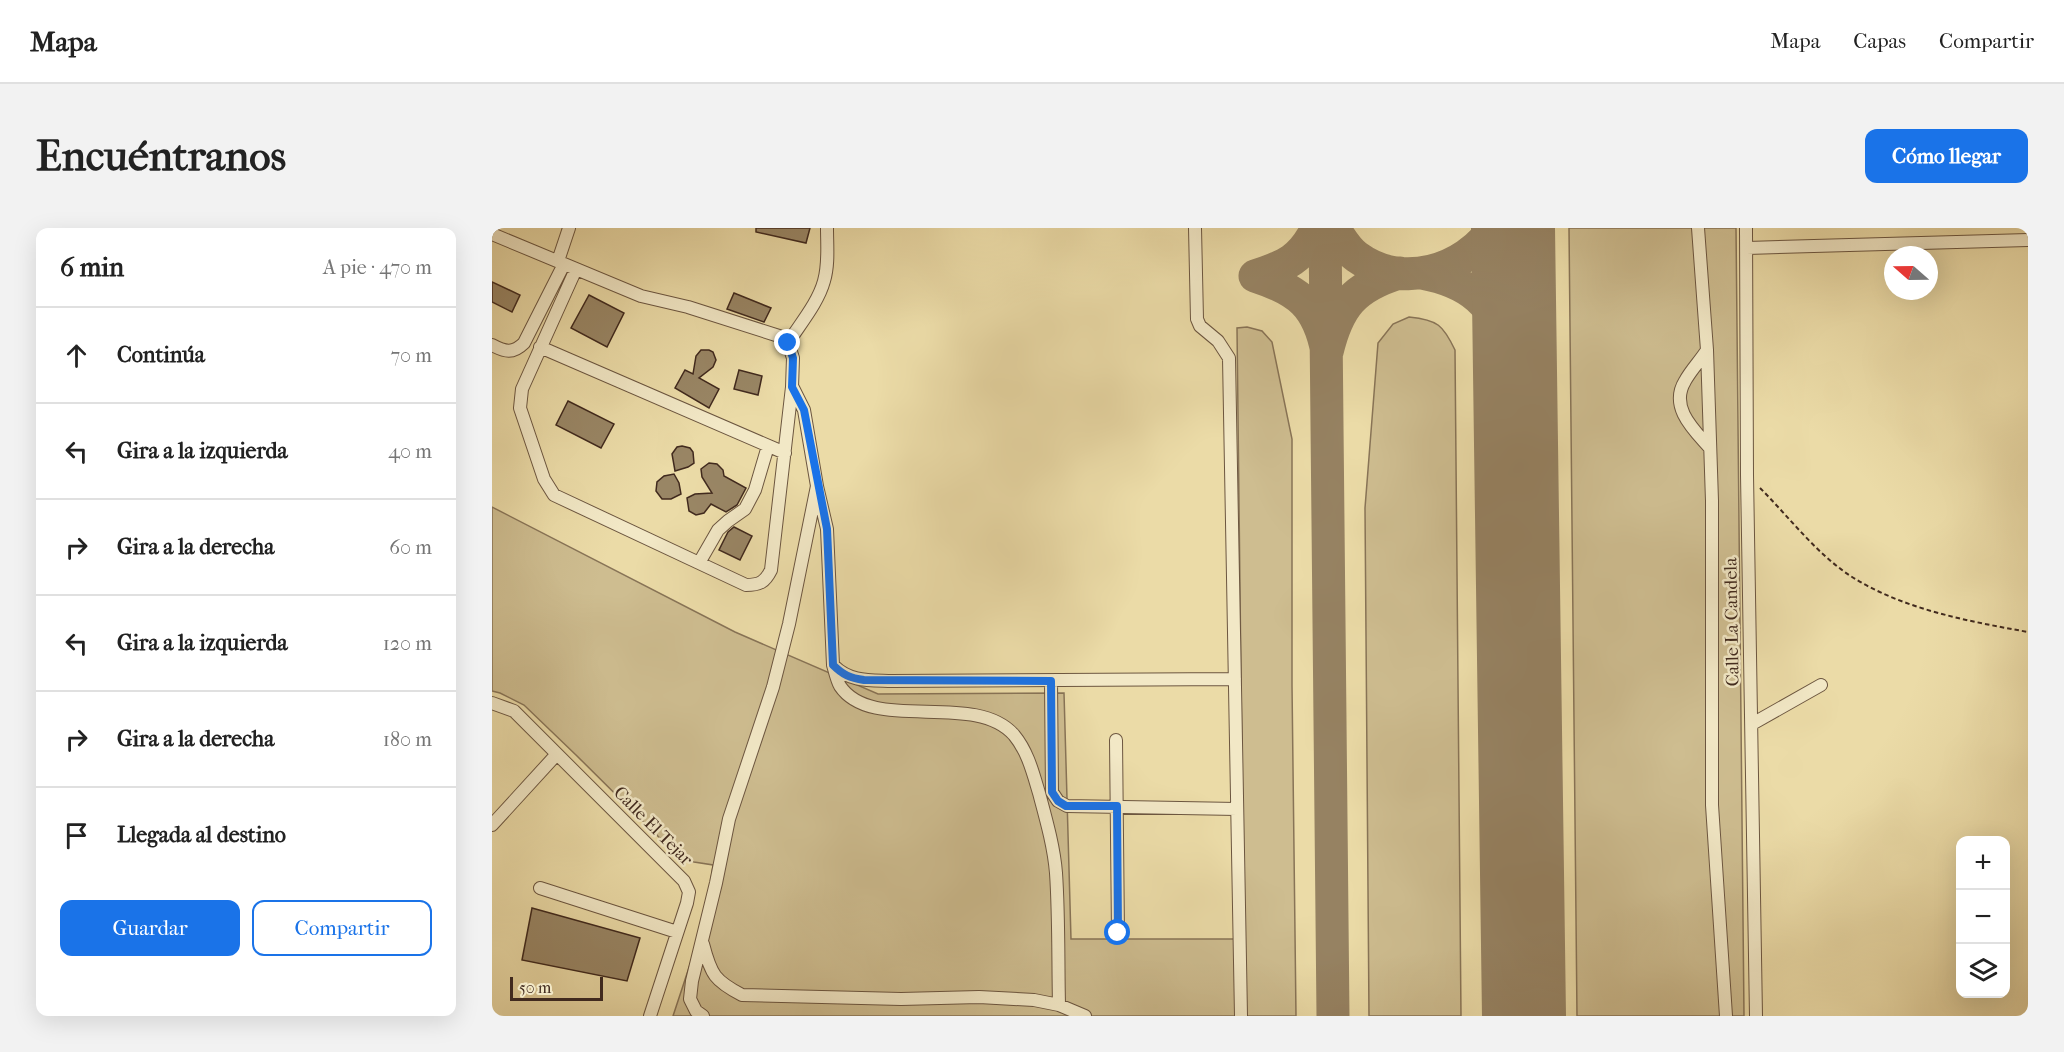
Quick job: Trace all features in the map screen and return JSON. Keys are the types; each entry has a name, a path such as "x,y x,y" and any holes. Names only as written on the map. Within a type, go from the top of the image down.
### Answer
{"street":[{"path":"492,234 566,264 641,296 688,307 779,336 788,343 793,358 792,387 771,570 766,580 757,585 746,585 554,495 544,479 520,408 522,389 540,347 566,264 569,228"},
{"path":"788,343 824,283 827,265 827,228"},
{"path":"1195,228 1197,319 1200,326 1218,341 1228,358 1241,1016"},
{"path":"1698,228 1707,350 1712,501 1712,805 1726,1016"},
{"name":"Calle La Candela","path":"1746,228 1747,475 1756,1016"},
{"path":"1747,248 2028,240"},
{"path":"492,345 502,350 518,350 524,343 566,264"},
{"path":"540,347 785,453"},
{"path":"1707,350 1683,383 1680,398 1682,413 1709,447"},
{"path":"792,387 804,410 827,529 833,665 840,686 852,699 879,708 975,714 996,722 1013,735 1029,761 1044,814 1056,872 1059,1005"},
{"path":"699,563 718,530 728,520 746,509 755,490 768,446"},
{"path":"703,1016 696,1011 690,999 692,981 729,819 773,687 789,624 817,486"},
{"path":"833,665 842,674 864,680 1235,679"},
{"path":"1051,681 1052,792 1058,801 1066,806 1237,809"},
{"path":"1752,724 1821,685"},
{"name":"Calle El Tejar","path":"492,703 514,711 684,881 689,892 650,1016"},
{"path":"1116,740 1118,933"},
{"path":"492,825 556,755"},
{"path":"540,888 677,932"},
{"path":"702,940 709,966 722,984 742,995 901,999 979,997 1034,1000 1059,1005 1085,1016"}],"path":[{"path":"1747,475 1815,547 1848,574 1902,602 1977,623 2028,632"}],"shaded area":[{"path":"1569,228 1736,228 1744,1016 1577,1016"},
{"path":"1409,317 1427,320 1438,325 1443,329 1455,350 1461,1016 1369,1016 1365,508 1378,343 1393,324"},
{"path":"1247,327 1262,331 1272,342 1292,439 1296,1016 673,1016 706,916 713,865 694,862 677,855 524,705 492,691 492,507 735,632 878,694 1064,693 1071,939 1244,939 1237,328"}],"building":[{"path":"756,228 810,228 806,243 756,232"},
{"path":"492,282 520,295 512,312 492,302"},
{"path":"734,293 771,308 764,322 727,309"},
{"path":"589,295 624,313 607,347 571,328"},
{"path":"701,350 713,352 716,360 713,367 699,378 719,389 709,408 675,388 685,370 693,374 696,356"},
{"path":"739,370 762,376 758,395 734,389"},
{"path":"568,401 614,424 601,448 556,425"},
{"path":"677,447 690,448 693,452 694,463 675,471 672,454"},
{"path":"709,463 717,464 723,470 724,476 746,488 737,505 726,512 711,504 704,513 696,515 689,511 687,498 695,494 712,493 702,477 701,469"},
{"path":"674,474 681,494 671,499 662,499 656,491 657,482 664,476"},
{"path":"734,527 752,536 740,560 719,550 728,532"},
{"path":"532,908 640,938 627,981 522,960"}],"taxiway":[{"path":"1317,228 1305,247 1292,260 1276,269 1255,276 1283,287 1304,302 1318,322 1327,352 1337,322 1350,300 1370,285 1399,273"},
{"path":"1325,228 1333,1016"},
{"path":"1334,228 1357,257 1375,267 1412,274 1449,265 1481,243 1494,228"},
{"path":"1422,273 1455,283 1478,298 1497,319 1514,348"}],"runway":[{"path":"1513,228 1524,1016"}],"route":[{"path":"788,343 793,358 792,387 804,410 827,529 833,665 842,674 864,680 1051,681 1052,792 1058,801 1066,806 1117,806 1118,933"}]}
